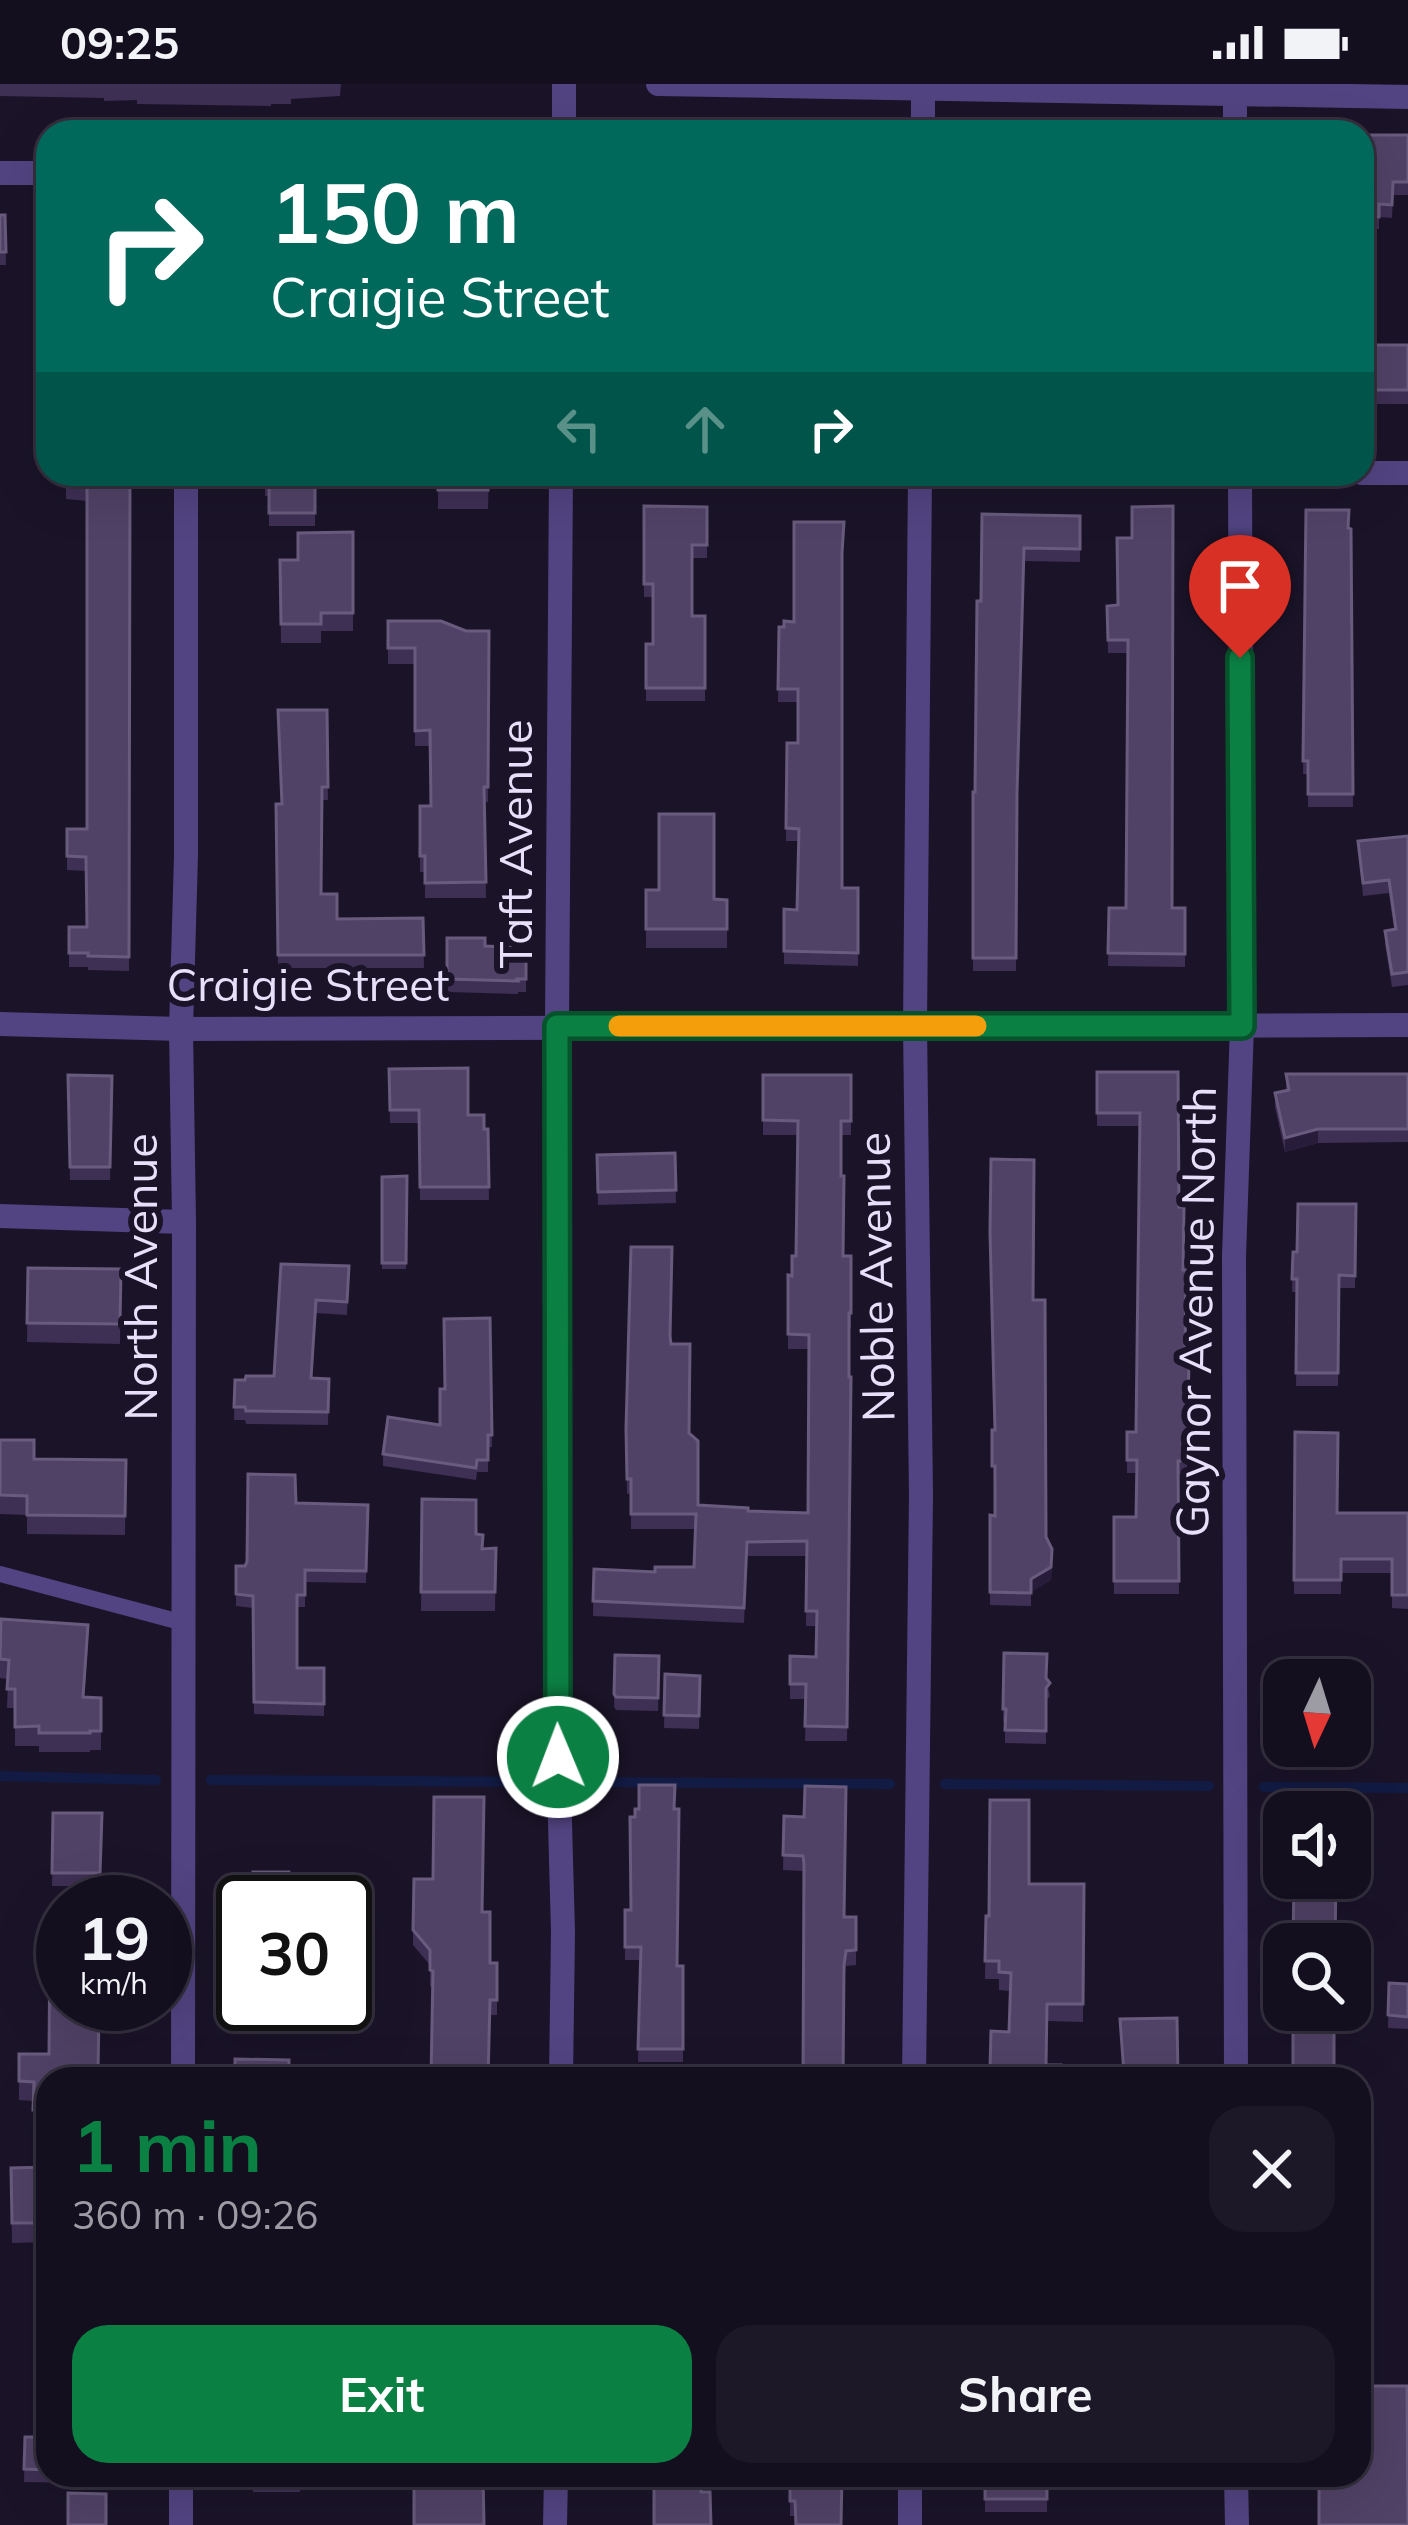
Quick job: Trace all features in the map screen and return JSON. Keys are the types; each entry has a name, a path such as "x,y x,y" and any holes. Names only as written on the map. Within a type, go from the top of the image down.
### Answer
{"street":[{"path":"564,84 564,120"},
{"path":"658,84 1234,89 1408,97"},
{"path":"923,87 923,120"},
{"path":"1234,89 1235,120"},
{"path":"0,173 36,173"},
{"path":"1374,473 1408,473"},
{"name":"North Avenue","path":"183,2067 181,1029 186,486"},
{"name":"Taft Avenue","path":"561,486 557,1713 561,2067"},
{"name":"Noble Avenue","path":"914,2067 921,1495 916,1026 920,486"},
{"name":"Gaynor Avenue North","path":"1236,2067 1234,1256 1242,1026 1240,486"},
{"name":"Craigie Street","path":"0,1024 181,1029 1408,1024"},
{"path":"0,1216 184,1222"},
{"path":"181,2487 181,2525"},
{"path":"556,2487 556,2525"},
{"path":"910,2487 910,2525"},
{"path":"1237,2487 1238,2525"}],"lane":[{"path":"0,1574 184,1623"}],"building":[{"path":"1374,135 1408,135 1408,182 1393,182 1392,205 1379,204 1379,217 1374,217"},
{"path":"0,215 5,215 6,252 0,252"},
{"path":"1374,345 1408,345 1408,390 1374,390"},
{"path":"76,486 130,486 129,957 69,953 69,927 87,927 86,857 67,856 67,829 87,829 87,487"},
{"path":"269,486 315,486 315,513 269,513"},
{"path":"438,486 488,486 488,490 438,490"},
{"path":"644,506 707,507 707,545 692,545 692,616 705,616 705,688 646,688 646,644 653,644 653,584 644,584"},
{"path":"1173,506 1172,908 1185,908 1185,954 1108,953 1109,908 1126,908 1128,640 1108,640 1107,606 1118,605 1117,538 1132,538 1132,507"},
{"path":"1306,510 1349,510 1353,794 1308,794 1308,761 1303,761"},
{"path":"982,514 1080,516 1080,549 1024,548 1016,958 973,958"},
{"path":"794,522 844,522 842,888 858,888 858,953 784,951 784,909 797,910 799,829 786,828 787,743 798,743 798,689 778,689 779,627 784,627 784,621 794,622"},
{"path":"353,532 353,613 321,613 321,624 281,624 280,560 298,560 298,533"},
{"path":"388,621 441,621 466,631 489,631 486,882 425,883 420,806 431,806 430,730 415,731 415,648 388,648"},
{"path":"278,710 327,710 321,894 337,894 337,919 423,918 424,955 278,955 276,804 282,804"},
{"path":"659,814 714,814 714,899 727,900 727,929 646,929 646,890 659,890"},
{"path":"1408,836 1408,972 1392,974 1385,931 1396,929 1389,880 1363,883 1358,841"},
{"path":"447,938 485,938 485,946 526,948 526,979 447,979"},
{"path":"468,1068 468,1115 484,1115 484,1129 488,1129 489,1187 420,1187 419,1110 390,1110 389,1069"},
{"path":"1097,1072 1178,1072 1179,1207 1184,1207 1185,1360 1189,1360 1187,1461 1178,1461 1179,1581 1114,1581 1114,1517 1136,1517 1137,1460 1127,1460 1127,1432 1136,1432 1140,1113 1097,1113"},
{"path":"1286,1074 1408,1074 1408,1129 1318,1129 1285,1138 1275,1093 1289,1090"},
{"path":"68,1075 112,1076 110,1167 70,1167"},
{"path":"763,1075 851,1075 851,1121 841,1121 843,1256 851,1256 847,1727 805,1726 806,1684 790,1684 790,1656 816,1657 817,1611 806,1611 807,1541 747,1542 744,1608 593,1601 594,1569 655,1572 655,1567 694,1567 696,1514 631,1514 626,1429 631,1247 672,1247 670,1336 671,1344 690,1344 689,1433 698,1441 698,1505 808,1513 809,1335 788,1334 788,1275 792,1276 792,1256 796,1256 798,1121 763,1120"},
{"path":"675,1153 676,1190 598,1192 597,1155"},
{"path":"991,1159 1034,1160 1033,1300 1045,1300 1046,1537 1052,1549 1051,1567 1031,1579 1031,1593 990,1592 990,1515 995,1516"},
{"path":"407,1176 406,1263 382,1263 382,1177"},
{"path":"1298,1204 1356,1204 1355,1276 1339,1275 1338,1373 1296,1373 1297,1279 1292,1279"},
{"path":"281,1264 349,1266 347,1302 316,1300 311,1378 329,1379 328,1412 234,1407 235,1380 274,1376"},
{"path":"28,1268 121,1269 120,1324 27,1323"},
{"path":"490,1318 492,1435 488,1435 488,1460 477,1460 476,1468 383,1454 388,1417 440,1425 440,1389 445,1389 444,1319"},
{"path":"1295,1432 1338,1433 1337,1513 1408,1513 1408,1595 1392,1595 1392,1559 1341,1559 1341,1580 1294,1580"},
{"path":"0,1440 34,1440 34,1459 126,1460 125,1516 27,1515 27,1496 0,1495"},
{"path":"248,1474 295,1475 296,1503 368,1505 366,1571 305,1570 305,1595 297,1595 297,1668 324,1668 324,1704 254,1702 253,1596 236,1594 236,1566 247,1562"},
{"path":"422,1499 476,1500 476,1534 483,1535 482,1549 496,1548 495,1592 421,1592"},
{"path":"1,1619 88,1625 83,1697 101,1698 101,1731 39,1733 39,1726 15,1727 15,1689 7,1689 9,1660 0,1659"},
{"path":"1004,1653 1047,1654 1046,1731 1005,1730"},
{"path":"615,1655 659,1656 658,1698 616,1697"},
{"path":"665,1674 700,1676 699,1716 664,1715"},
{"path":"639,1785 675,1785 674,1809 679,1809 677,1966 683,1966 683,2049 638,2049 641,1947 625,1947 625,1910 631,1910 630,1817 639,1809"},
{"path":"805,1786 846,1787 844,1917 856,1917 856,1950 846,1951 844,1965 843,2067 803,2067 804,1864 803,1856 783,1855 784,1816 804,1817"},
{"path":"434,1797 484,1797 482,1912 490,1912 490,1963 497,1963 497,2000 490,2000 488,2067 431,2067 433,1971 430,1950 413,1930 414,1879 433,1879"},
{"path":"990,1800 1029,1800 1029,1884 1084,1884 1083,2004 1047,2004 1046,2065 1061,2067 990,2067 991,2031 1009,2032 1011,1973 999,1972 999,1961 985,1961"},
{"path":"53,1813 102,1813 100,1873 52,1873"},
{"path":"289,1872 290,1875 253,1875"},
{"path":"1294,1899 1336,1899 1335,1923 1293,1923"},
{"path":"1389,1983 1408,1984 1408,2017 1388,2015"},
{"path":"1177,2018 1178,2067 1123,2067 1120,2019"},
{"path":"49,2031 99,2031 98,2067 36,2067 36,2110 34,2082 19,2081 19,2054 49,2054"},
{"path":"1293,2031 1334,2031 1334,2067 1293,2067"},
{"path":"235,2059 289,2060 289,2067 235,2067"},
{"path":"36,2167 36,2223 12,2223 11,2168"},
{"path":"1371,2386 1407,2386 1408,2525 1319,2525 1319,2488 1371,2487"},
{"path":"25,2437 36,2437 36,2470 24,2469"},
{"path":"414,2487 483,2487 484,2525 414,2525"},
{"path":"654,2487 701,2487 701,2492 710,2492 711,2525 654,2525"},
{"path":"790,2487 842,2487 841,2525 796,2525 795,2501 790,2501"},
{"path":"985,2487 1047,2487 1047,2499 985,2499"},
{"path":"68,2493 106,2494 106,2525 68,2525"}],"waterway":[{"path":"0,1776 156,1780"},
{"path":"211,1780 531,1782"},
{"path":"587,1782 890,1784"},
{"path":"945,1784 1209,1786"},
{"path":"1264,1787 1408,1788"}],"slow traffic":[{"path":"619,1026 976,1026"}],"route":[{"path":"558,1757 557,1026 1242,1026 1240,658"}]}
